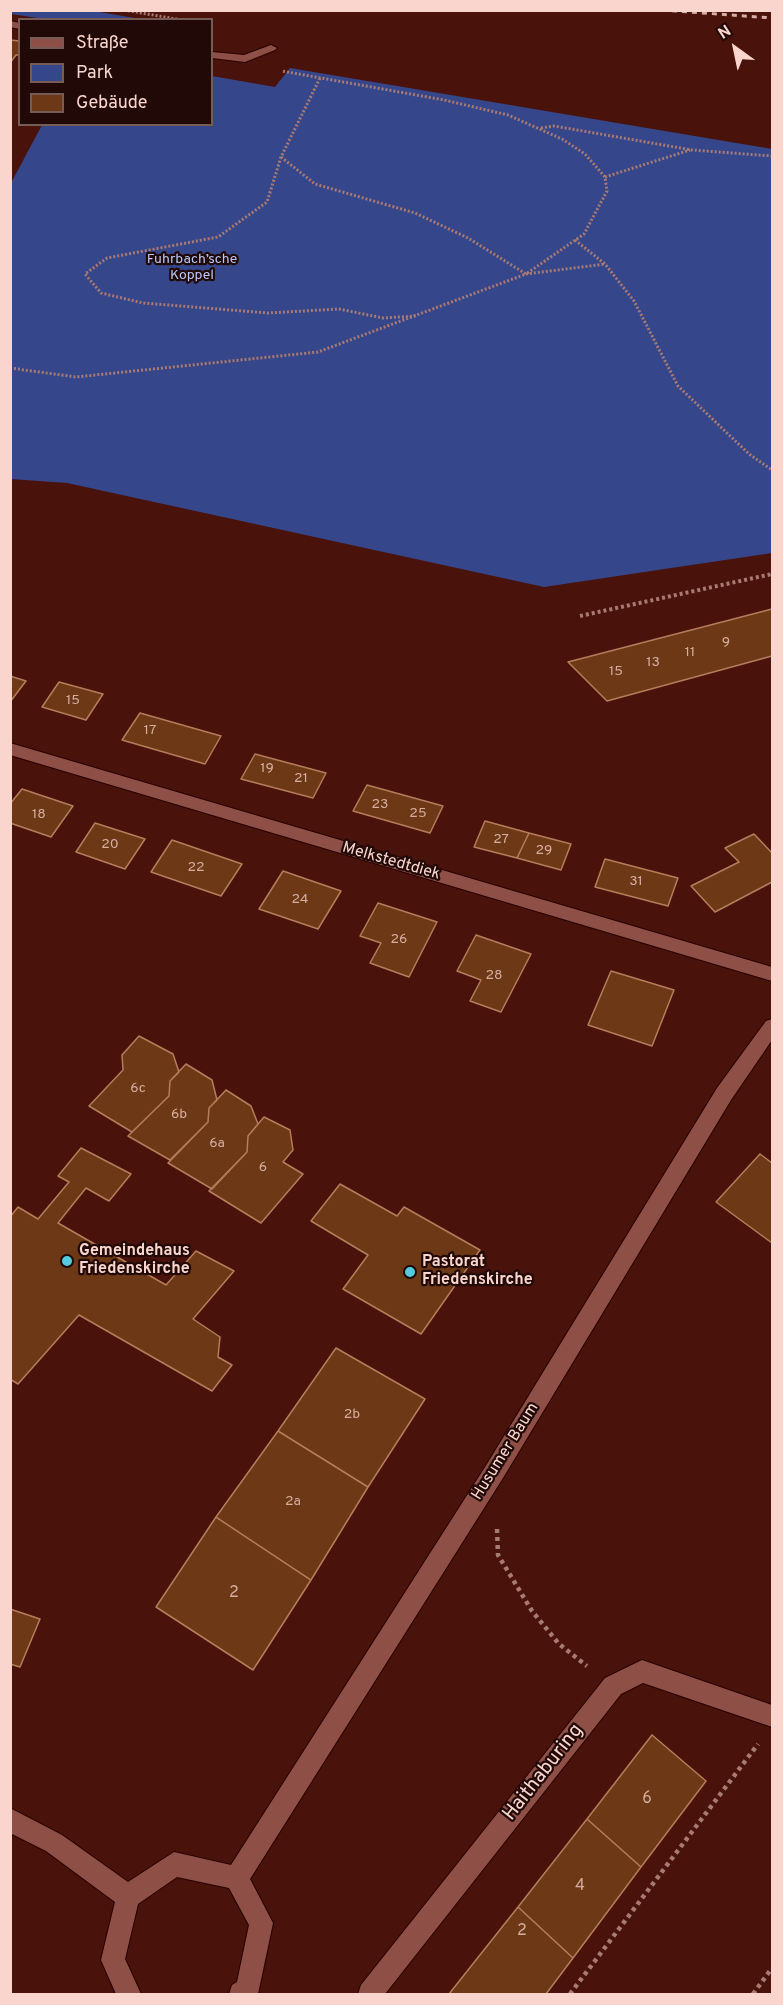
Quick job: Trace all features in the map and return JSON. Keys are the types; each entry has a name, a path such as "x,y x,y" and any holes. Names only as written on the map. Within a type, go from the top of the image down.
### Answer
{"street":[{"path":"213,56 245,59 271,48"},
{"name":"Melkstedtdiek","path":"10,749 772,974"},
{"name":"Husumer Baum","path":"236,1878 489,1481 723,1094 772,1026"},
{"name":"Haithaburing","path":"370,1995 613,1686 642,1671 772,1716"},
{"path":"10,1820 54,1843 128,1897"},
{"path":"129,1995 113,1960 128,1897 174,1864 236,1878 261,1923 249,1993"}],"path":[{"path":"124,10 170,18"},
{"path":"10,368 76,377 318,352 526,274 584,234 607,190 605,177 585,154 541,128 508,115 444,100 286,72 245,59"},
{"path":"320,78 281,157 267,202 218,237 107,258 85,274 100,292 143,303 268,312 339,309 383,318 417,316"},
{"path":"541,128 554,126 692,150 772,156"},
{"path":"605,177 692,150"},
{"path":"281,157 315,184 415,213 468,238 526,274 605,264"},
{"path":"575,240 605,264 645,319 678,386 749,454 772,470"},
{"path":"580,616 772,574"},
{"path":"498,1555 532,1611 559,1644"},
{"path":"570,1995 759,1743"},
{"path":"753,1995 772,1968"}],"green space":[{"path":"10,11 94,11 134,18 37,18 11,14"},
{"name":"Fuhrbach’sche Koppel","path":"290,68 772,149 772,553 544,587 67,483 11,479 11,183 41,126 213,126 213,76 275,87"}],"building":[{"path":"10,40 18,41 18,55 10,63"},
{"path":"772,609 772,656 607,701 568,662"},
{"path":"10,676 26,681 10,702"},
{"path":"59,682 103,694 86,720 42,707"},
{"path":"140,713 221,736 205,764 122,740"},
{"path":"255,754 326,773 313,798 241,779"},
{"path":"367,785 443,806 430,833 353,811"},
{"path":"22,789 73,806 51,837 10,823 10,804"},
{"path":"485,821 529,833 517,858 474,847"},
{"path":"95,823 145,839 125,869 76,852"},
{"path":"529,833 571,844 561,870 517,858"},
{"path":"754,834 772,853 772,882 715,912 691,886 739,862 725,848"},
{"path":"172,840 242,864 221,896 151,872"},
{"path":"605,859 678,878 668,906 595,887"},
{"path":"283,871 341,891 318,929 259,909"},
{"path":"378,903 437,922 409,977 370,963 381,943 360,936"},
{"path":"476,935 531,954 501,1012 470,1001 481,980 457,971"},
{"path":"611,971 674,990 652,1046 588,1025"},
{"path":"139,1036 173,1054 179,1072 170,1081 169,1096 132,1132 89,1106 123,1070 122,1055"},
{"path":"186,1064 212,1080 217,1100 209,1108 208,1122 170,1160 128,1136 169,1096 170,1081"},
{"path":"226,1090 251,1106 258,1124 248,1136 247,1152 212,1189 168,1163 208,1122 209,1108"},
{"path":"264,1117 290,1130 293,1150 283,1162 303,1174 261,1223 209,1191 247,1152 248,1136"},
{"name":"Gemeindehaus Friedenskirche","path":"81,1148 131,1174 109,1201 86,1188 58,1223 166,1285 196,1251 234,1271 193,1319 220,1337 218,1357 232,1365 212,1391 79,1315 18,1384 10,1379 10,1217 18,1207 38,1219 69,1182 58,1176"},
{"path":"760,1154 772,1163 772,1243 716,1202"},
{"name":"Pastorat Friedenskirche","path":"340,1184 397,1216 404,1207 480,1250 421,1334 343,1289 368,1255 311,1221"},
{"path":"336,1348 425,1399 368,1487 278,1431"},
{"path":"278,1431 368,1487 311,1580 216,1517"},
{"path":"216,1517 311,1580 253,1670 156,1607"},
{"path":"10,1609 40,1619 20,1667 10,1664"},
{"path":"652,1735 706,1781 641,1867 587,1819"},
{"path":"587,1819 641,1867 573,1958 518,1907"},
{"path":"518,1907 573,1958 546,1994 449,1994"}],"railway":[{"path":"662,10 772,18"}],"place":[{"name":"Gemeindehaus Friedenskirche","path":"67,1261"},
{"name":"Pastorat Friedenskirche","path":"410,1272"}]}
